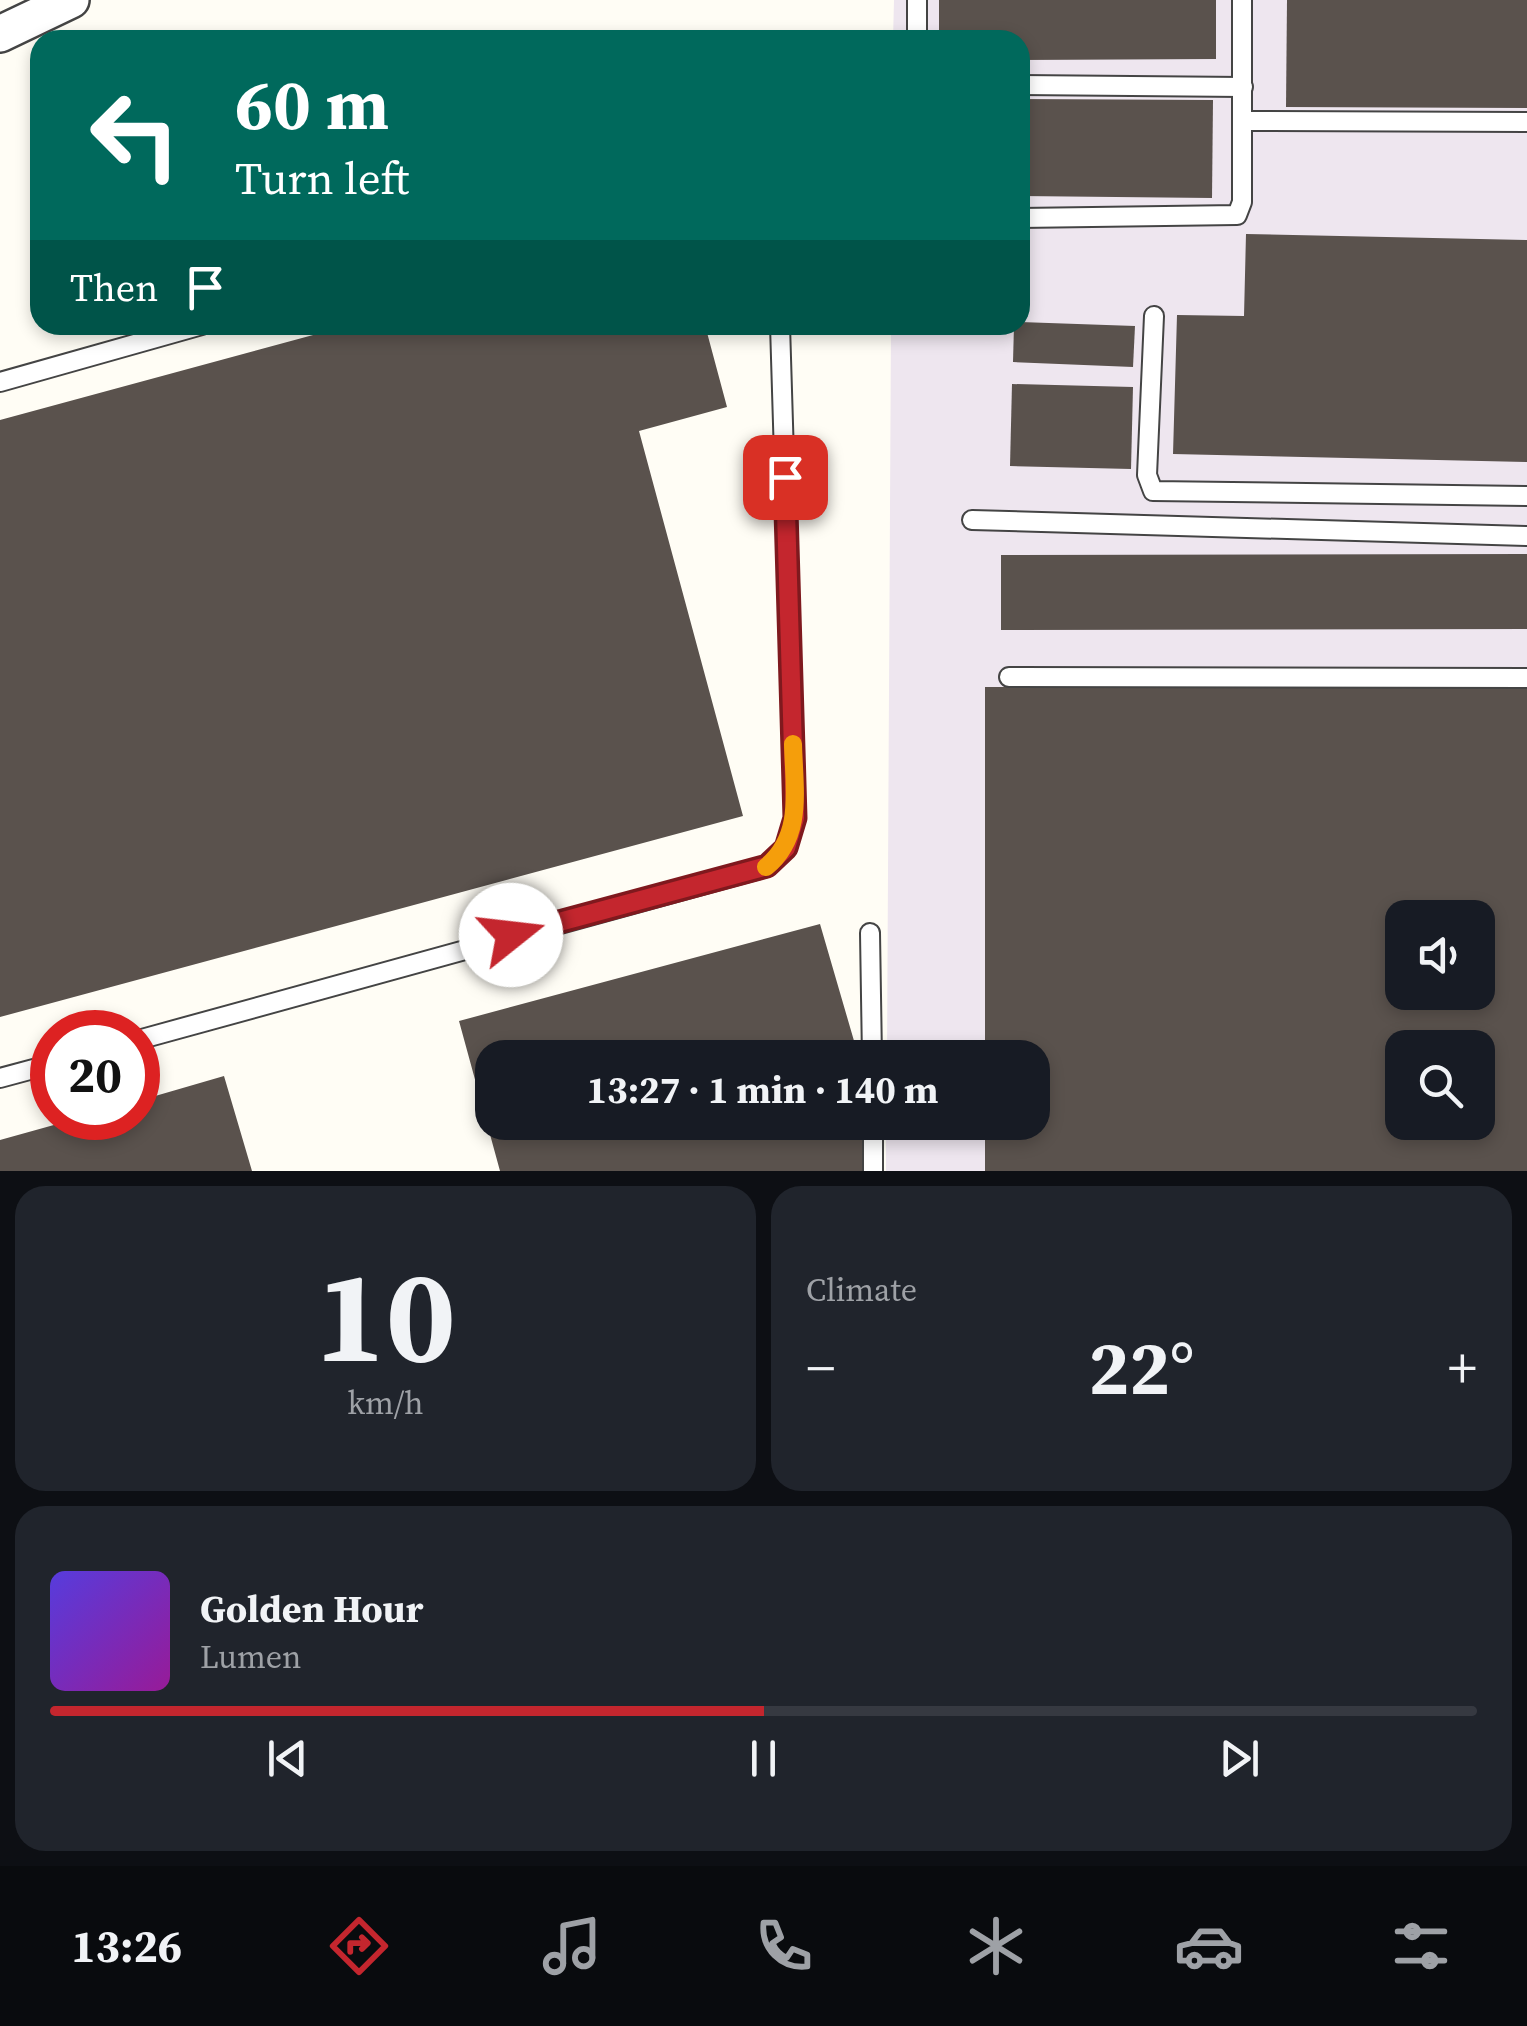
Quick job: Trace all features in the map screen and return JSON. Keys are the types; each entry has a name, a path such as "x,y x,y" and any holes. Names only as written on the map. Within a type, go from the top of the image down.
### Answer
{"street":[{"path":"0,34 70,0"}],"lane":[{"path":"917,0 917,30"},
{"path":"1030,218 1236,216 1242,202 1242,0"},
{"path":"1030,85 1243,87"},
{"path":"1243,120 1527,122"},
{"path":"1154,316 1147,475 1154,490 1527,496"},
{"path":"0,382 167,335"},
{"path":"160,1034 767,866 786,848 795,818 780,335"},
{"path":"972,520 1527,536"},
{"path":"1008,677 1527,678"},
{"path":"870,933 872,1040"},
{"path":"0,1078 30,1070"},
{"path":"872,1140 873,1171"}],"shaded area":[{"path":"894,0 1527,0 1527,1171 886,1171 886,1140 1050,1140 1050,1040 887,1040 891,335 1030,335 1030,30 893,30"}],"building":[{"path":"939,0 1216,0 1216,59 1030,60 1030,30 939,30"},
{"path":"1287,0 1527,0 1527,108 1286,107"},
{"path":"1030,99 1213,100 1212,198 1030,196"},
{"path":"1246,234 1527,240 1527,462 1173,454 1177,315 1244,316"},
{"path":"1030,322 1135,326 1133,367 1013,362 1014,335 1030,335"},
{"path":"313,335 708,335 727,407 639,431 743,816 0,1017 0,420"},
{"path":"1012,384 1133,387 1131,469 1010,466"},
{"path":"1527,554 1527,629 1001,630 1001,555"},
{"path":"1527,686 1527,1171 985,1171 985,1140 1050,1140 1050,1040 985,1040 985,687"},
{"path":"820,924 854,1040 475,1040 475,1080 459,1021"},
{"path":"224,1076 252,1171 0,1171 0,1140 30,1132 30,1140 160,1140 160,1095"},
{"path":"492,1140 869,1140 869,1171 500,1171"}],"slow traffic":[{"path":"766,867 786,848 795,818 793,744"}],"route":[{"path":"511,935 767,866 786,848 795,818 785,477"}]}
